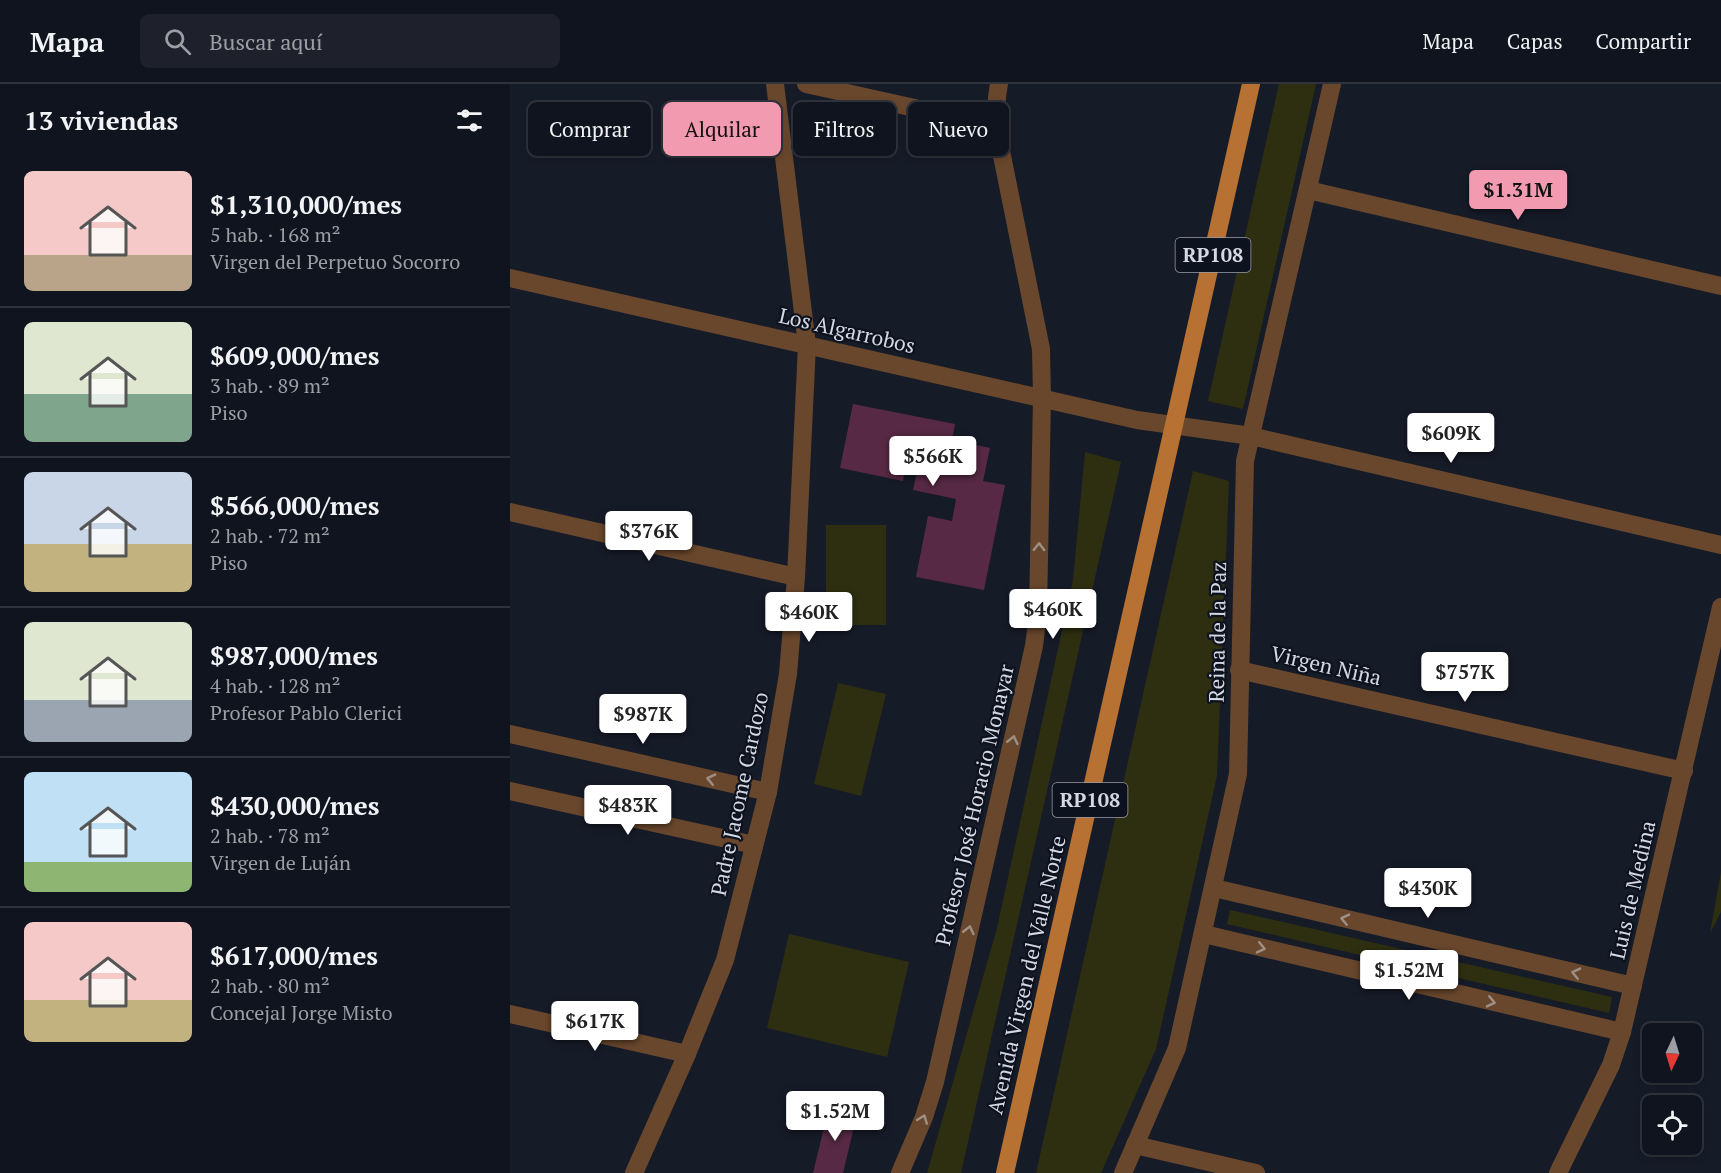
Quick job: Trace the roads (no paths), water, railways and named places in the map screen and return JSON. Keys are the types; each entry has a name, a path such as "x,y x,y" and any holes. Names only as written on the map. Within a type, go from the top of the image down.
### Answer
{"main road":[{"name":"Avenida Virgen del Valle Norte","path":"1005,1173 1251,84"}],"street":[{"name":"Padre Jacome Cardozo","path":"634,1173 687,1054 725,960 768,792 788,674 796,577 807,345 775,84"},
{"path":"806,84 908,107"},
{"name":"Profesor José Horacio Monayar","path":"997,102 999,84"},
{"name":"Reina de la Paz","path":"1123,1173 1177,1048 1238,774 1245,461 1332,84"},
{"name":"Profesor José Horacio Monayar","path":"900,1173 924,1117 935,1082 1034,646 1038,613 1041,349 1002,156"},
{"path":"1308,190 1721,286"},
{"name":"Los Algarrobos","path":"510,278 1042,398 1174,426 1251,436 1721,545"},
{"path":"510,512 796,577"},
{"name":"Luis de Medina","path":"1558,1173 1611,1065 1622,1032 1721,607"},
{"name":"Virgen Niña","path":"1239,670 1684,771"},
{"path":"510,734 768,792"},
{"path":"510,791 754,845"},
{"path":"1214,888 1633,986"},
{"path":"1204,934 1622,1032"},
{"path":"510,1014 687,1054"},
{"path":"1135,1145 1256,1173"}]}
